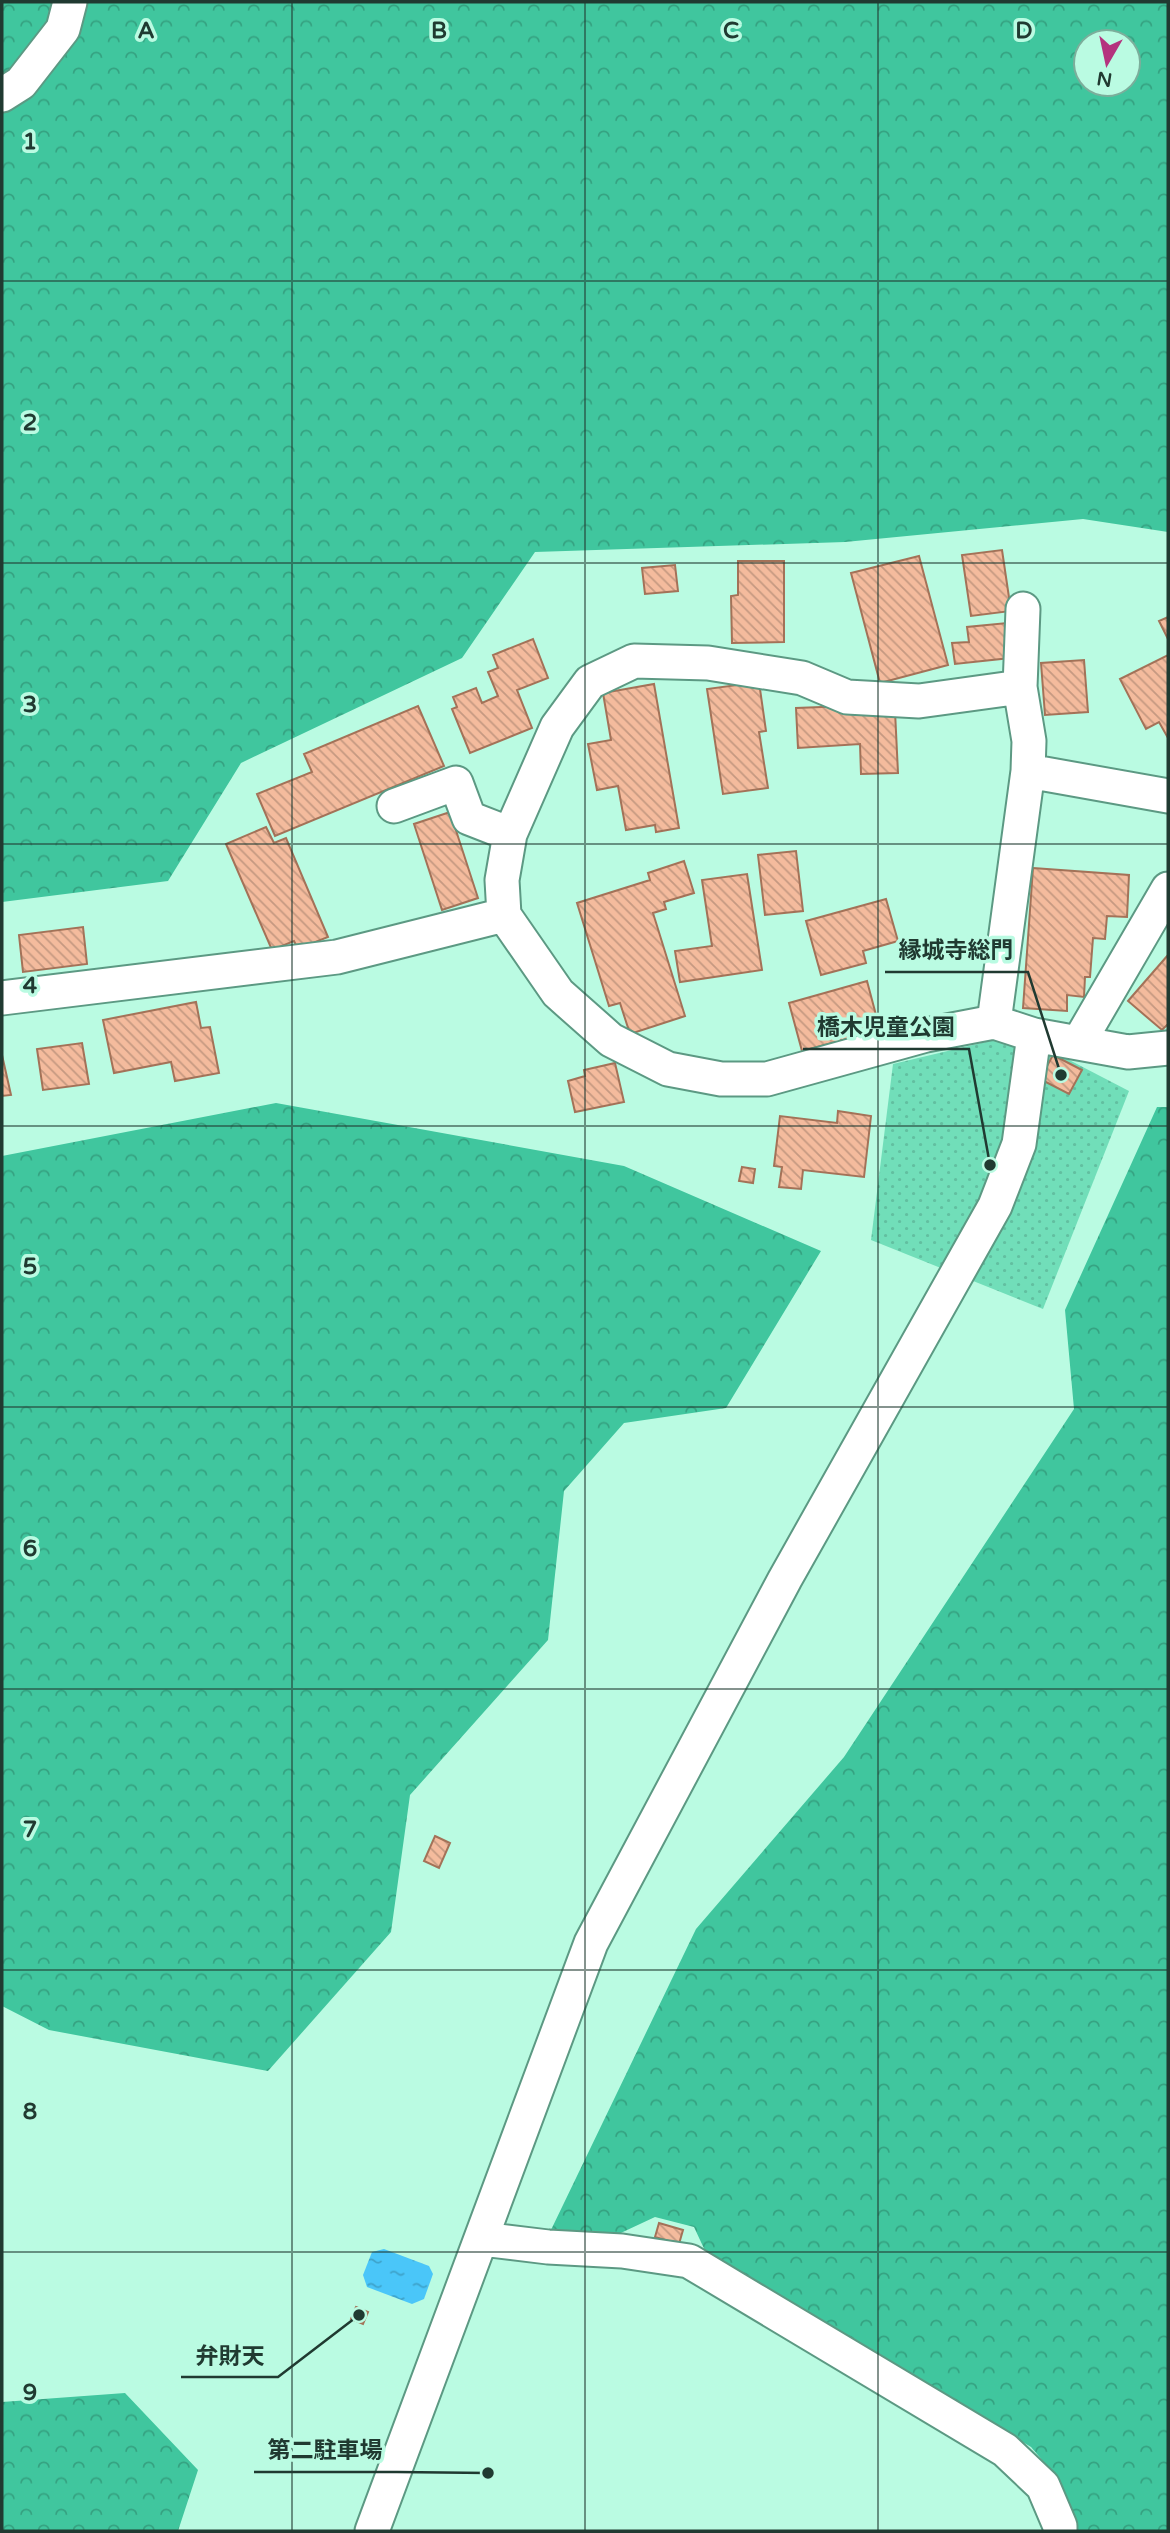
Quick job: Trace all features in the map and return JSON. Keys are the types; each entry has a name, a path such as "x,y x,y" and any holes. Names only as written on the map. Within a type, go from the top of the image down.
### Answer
{"street":[{"path":"2,95 20,83 63,29 70,2"},
{"path":"995,1022 1028,771 1029,741 1020,687 1023,609"},
{"path":"1020,687 919,701 847,697 802,678 708,663 634,661 590,682 557,727 510,834 502,880 504,915 558,993 611,1041 668,1069 721,1079 766,1079 926,1035 995,1022 1034,1035 1128,1052 1168,1048"},
{"path":"1028,771 1168,796"},
{"path":"394,806 456,783 469,818 510,834"},
{"path":"1079,1042 1168,888"},
{"path":"2,998 337,957 504,915"},
{"path":"372,2531 591,1943 785,1579 995,1206 1019,1144 1034,1035"},
{"path":"482,2239 548,2247 622,2251 689,2261 1005,2450 1043,2486 1060,2531"}],"green space":[{"path":"2,2 1168,2 1168,532 1083,519 845,542 535,552 462,658 241,763 168,881 2,902"},
{"path":"998,1039 1048,1049 1129,1091 1043,1309 871,1240 893,1064"},
{"path":"276,1103 624,1166 821,1251 726,1408 624,1423 564,1491 548,1640 410,1795 391,1932 268,2071 49,2030 2,2006 2,1156"},
{"path":"1157,1107 1168,1107 1168,2531 1074,2531 1054,2474 1031,2447 707,2255 694,2227 655,2217 610,2238 550,2232 696,1929 844,1757 1074,1409 1065,1310"},
{"path":"125,2393 198,2470 178,2531 2,2531 2,2402"}],"water":[{"path":"384,2249 429,2266 433,2274 424,2299 412,2304 367,2287 363,2275 372,2252"}],"building":[{"path":"1002,550 1011,611 971,616 962,555"},
{"path":"919,556 948,665 880,683 851,573"},
{"path":"738,561 784,561 784,642 732,643 731,596 738,595"},
{"path":"675,565 678,591 645,594 642,568"},
{"path":"1168,617 1168,639 1159,621"},
{"path":"1007,623 1010,658 955,664 952,643 969,642 967,627"},
{"path":"533,639 548,678 517,690 532,728 470,753 452,709 457,707 453,697 476,688 482,703 498,696 488,672 498,668 493,655"},
{"path":"1168,655 1168,738 1159,722 1146,729 1120,679"},
{"path":"1084,660 1088,712 1045,715 1041,663"},
{"path":"759,682 766,731 759,732 768,788 723,794 707,689"},
{"path":"654,684 679,828 656,832 655,825 626,830 618,786 597,790 588,744 611,740 603,693"},
{"path":"418,706 444,766 275,836 257,794 312,772 304,754"},
{"path":"848,706 848,714 895,711 898,773 861,774 860,744 798,748 796,708"},
{"path":"450,812 478,898 442,910 414,824"},
{"path":"266,827 274,843 286,838 328,937 298,949 294,941 272,950 226,844"},
{"path":"796,851 803,911 765,915 758,855"},
{"path":"684,861 694,893 664,902 666,909 653,913 685,1016 630,1034 620,1003 609,1006 577,903 650,880 648,873"},
{"path":"1033,868 1129,875 1127,917 1107,916 1105,939 1093,938 1090,977 1085,977 1084,997 1067,995 1067,1011 1023,1008"},
{"path":"747,874 762,970 680,982 675,951 712,946 702,880"},
{"path":"886,899 898,941 863,951 866,963 821,975 806,921"},
{"path":"83,927 87,964 23,972 19,935"},
{"path":"1168,955 1168,1024 1162,1030 1128,1001"},
{"path":"867,981 880,1030 802,1051 789,1003"},
{"path":"196,1002 201,1028 210,1027 219,1073 175,1081 171,1062 114,1073 103,1020"},
{"path":"82,1043 89,1084 43,1090 37,1049"},
{"path":"2,1055 11,1095 2,1096"},
{"path":"1053,1055 1082,1070 1069,1094 1040,1079"},
{"path":"615,1063 624,1102 575,1112 568,1081 585,1076 584,1070"},
{"path":"838,1111 871,1116 864,1177 803,1170 801,1189 779,1187 782,1167 774,1166 780,1116 837,1123"},
{"path":"742,1167 755,1169 753,1183 739,1181"},
{"path":"435,1836 450,1843 439,1868 424,1861"},
{"path":"659,2223 683,2230 679,2244 655,2237"},
{"path":"356,2307 368,2312 363,2324 351,2319"}],"place":[{"name":"縁城寺総門","path":"1061,1075"},
{"name":"橋木児童公園","path":"990,1165"},
{"name":"弁財天","path":"359,2315"},
{"name":"第二駐車場","path":"488,2473"}]}
